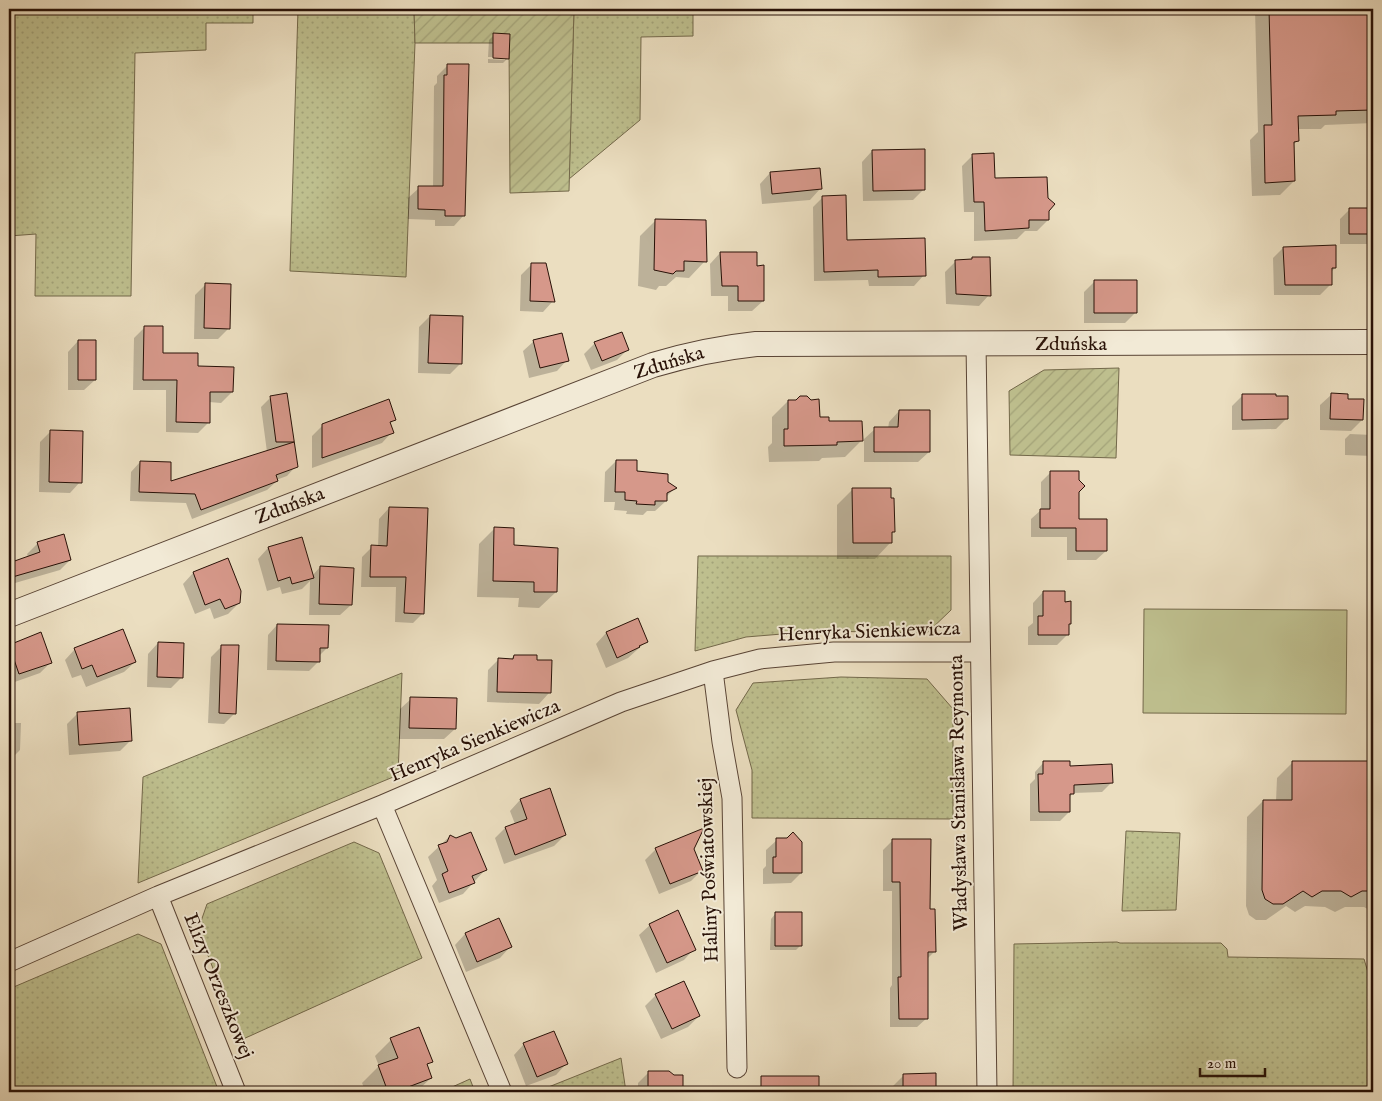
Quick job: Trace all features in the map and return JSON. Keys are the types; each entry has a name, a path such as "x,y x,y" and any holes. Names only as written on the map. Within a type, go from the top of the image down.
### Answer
{"street":[{"name":"Zduńska","path":"9,615 644,369 691,354 719,348 756,344 1373,342"},
{"name":"Władysława Stanisława Reymonta","path":"976,343 987,1092"},
{"name":"Henryka Sienkiewicza","path":"9,962 158,896 382,805 621,702 713,671 760,659 834,652 980,652"},
{"name":"Haliny Poświatowskiej","path":"713,671 722,742 732,798 736,1068"},
{"path":"382,805 502,1092"},
{"name":"Elizy Orzeszkowej","path":"158,896 236,1092"}],"green space":[{"path":"9,9 253,9 253,23 206,23 206,50 135,53 131,296 35,296 36,234 9,236"},
{"path":"298,9 414,9 415,43 406,277 290,271"},
{"path":"414,9 574,9 569,191 510,193 509,43 415,43"},
{"path":"574,9 693,9 693,36 641,37 640,120 569,179"},
{"path":"1119,368 1116,458 1010,455 1009,391 1044,370"},
{"path":"698,556 951,556 951,610 927,633 818,631 746,637 695,651"},
{"path":"1144,609 1347,610 1346,714 1143,713"},
{"path":"402,673 398,775 138,883 143,777"},
{"path":"841,677 927,679 953,709 953,819 752,818 752,770 736,710 753,683"},
{"path":"1126,831 1180,833 1176,910 1122,911"},
{"path":"354,842 379,853 422,958 241,1040 198,930 207,904"},
{"path":"138,934 161,944 219,1092 9,1092 9,989"},
{"path":"1117,942 1221,943 1227,949 1228,957 1364,959 1373,989 1373,1092 1013,1092 1014,944"},
{"path":"621,1058 626,1092 536,1092"},
{"path":"470,1079 475,1092 441,1092"}],"building":[{"path":"1269,9 1332,9 1333,14 1371,12 1372,110 1336,111 1336,115 1298,116 1299,141 1294,142 1295,181 1265,183 1264,125 1272,125"},
{"path":"493,33 510,34 509,59 493,58"},
{"path":"447,64 469,64 465,216 445,216 445,210 418,209 418,186 443,186 444,75 447,75"},
{"path":"925,149 925,190 873,191 872,150"},
{"path":"994,153 995,178 1047,177 1048,198 1055,204 1049,211 1049,220 1029,220 1029,228 985,231 984,202 974,202 972,154"},
{"path":"820,168 822,189 772,194 770,172"},
{"path":"846,195 847,240 925,238 926,276 878,277 878,270 824,272 822,196"},
{"path":"1349,208 1373,208 1373,234 1349,234"},
{"path":"655,219 706,220 707,262 684,261 684,271 676,271 673,274 654,270"},
{"path":"1336,245 1336,268 1332,268 1332,285 1285,285 1283,247"},
{"path":"720,252 757,252 757,266 764,265 764,301 738,301 738,286 722,286"},
{"path":"972,257 990,257 991,296 956,294 955,260 972,259"},
{"path":"531,263 546,263 555,302 530,301"},
{"path":"1094,280 1137,280 1137,313 1094,313"},
{"path":"205,283 231,284 230,329 204,328"},
{"path":"430,315 463,316 462,364 428,363"},
{"path":"144,326 163,326 163,353 198,353 198,366 234,367 233,392 210,392 210,423 176,422 177,380 143,380"},
{"path":"622,332 629,350 602,361 594,342"},
{"path":"562,333 569,361 540,368 533,340"},
{"path":"78,340 96,340 96,380 78,380"},
{"path":"287,393 298,467 276,475 278,481 201,510 195,494 139,492 140,461 171,462 171,481 294,442 276,442 270,396"},
{"path":"1331,393 1348,394 1348,399 1364,399 1363,420 1330,419"},
{"path":"1242,394 1288,396 1288,419 1242,420"},
{"path":"800,396 807,396 811,400 819,399 820,417 829,417 829,421 862,421 863,441 837,442 837,445 784,446 784,429 788,429 788,400 796,400"},
{"path":"389,399 396,420 390,422 394,433 322,458 322,424"},
{"path":"899,410 930,410 930,452 874,452 874,427 898,427"},
{"path":"50,430 83,431 82,483 49,482"},
{"path":"616,460 637,460 637,471 668,474 668,482 677,488 667,493 667,501 655,501 655,505 636,504 637,501 625,500 625,492 615,492"},
{"path":"1050,471 1079,471 1079,480 1085,486 1079,492 1079,519 1107,519 1107,551 1076,551 1076,528 1040,528 1040,509 1050,509"},
{"path":"852,488 891,488 891,498 894,498 895,532 892,532 892,543 853,543"},
{"path":"389,507 428,508 424,614 404,613 406,577 370,577 371,545 387,546"},
{"path":"494,527 514,528 514,545 558,548 557,592 534,592 534,582 493,581"},
{"path":"64,534 71,560 9,578 9,563 40,552 37,542"},
{"path":"302,537 314,578 292,584 290,577 278,581 268,547"},
{"path":"228,558 241,591 240,603 225,609 220,599 205,605 193,572"},
{"path":"320,566 354,568 352,605 319,604"},
{"path":"1043,591 1065,591 1065,602 1071,601 1069,635 1038,635 1038,616 1043,616"},
{"path":"638,618 648,642 617,658 606,632"},
{"path":"277,624 329,625 328,648 320,648 320,662 276,661"},
{"path":"123,629 136,662 97,677 92,665 82,669 74,648"},
{"path":"41,632 52,663 19,674 9,645"},
{"path":"158,642 184,643 183,678 157,677"},
{"path":"221,645 239,645 236,714 219,713"},
{"path":"514,655 537,655 537,660 552,660 551,693 497,692 498,658 513,659"},
{"path":"410,697 457,698 456,729 409,728"},
{"path":"130,708 132,741 79,745 77,712"},
{"path":"1043,761 1070,761 1070,766 1112,764 1113,783 1074,785 1074,794 1070,794 1070,812 1039,812 1038,774 1043,774"},
{"path":"1292,761 1373,761 1373,891 1362,891 1351,897 1341,891 1322,891 1312,897 1303,891 1283,904 1273,904 1265,899 1262,890 1263,800 1292,800"},
{"path":"550,788 566,835 515,855 505,827 527,819 520,799"},
{"path":"704,828 694,849 703,871 670,884 655,848"},
{"path":"471,832 487,870 472,876 475,883 449,893 442,874 448,871 438,845 447,842 450,835 456,838"},
{"path":"793,832 802,842 802,873 773,873 773,857 776,857 776,838 787,838"},
{"path":"892,839 931,839 930,909 935,909 936,952 928,952 928,1019 899,1019 898,977 901,977 900,882 892,882"},
{"path":"678,910 696,950 667,963 649,924"},
{"path":"775,912 802,912 802,946 775,946"},
{"path":"499,918 512,947 477,962 465,933"},
{"path":"684,981 700,1016 672,1029 655,994"},
{"path":"419,1027 433,1062 427,1064 432,1078 395,1092 388,1092 378,1065 398,1058 390,1038"},
{"path":"554,1031 568,1064 537,1077 523,1043"},
{"path":"648,1071 669,1071 674,1075 683,1075 683,1092 648,1092"},
{"path":"936,1073 936,1092 903,1092 903,1074"},
{"path":"761,1076 819,1076 819,1092 761,1092"}]}
